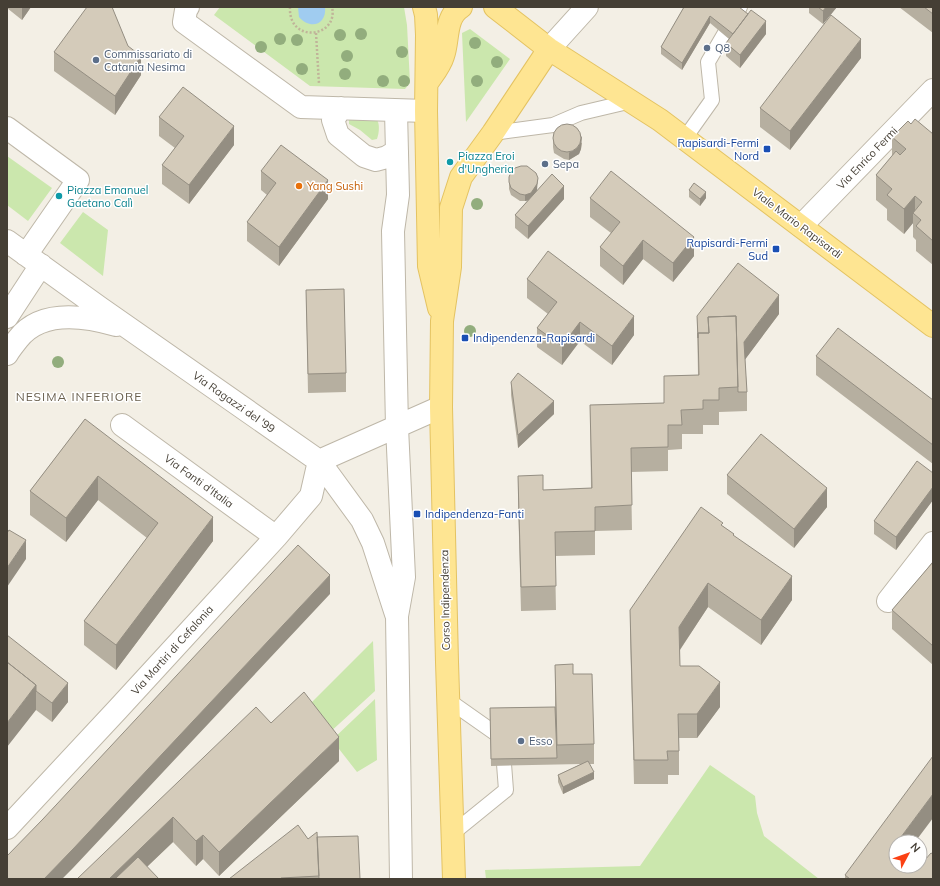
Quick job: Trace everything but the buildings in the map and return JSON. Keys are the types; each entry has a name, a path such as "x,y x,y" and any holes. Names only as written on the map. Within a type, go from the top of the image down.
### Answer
{"main road":[{"path":"424,7 426,15 429,266 442,321"},
{"path":"427,83 444,55 450,20 454,13 461,7"},
{"name":"Viale Mario Rapisardi","path":"495,7 549,49 632,101 685,138 933,326"},
{"path":"442,321 450,267 450,208 461,177 493,133 549,49"},
{"name":"Corso Indipendenza","path":"442,321 441,407 454,879"}],"street":[{"path":"188,7 184,22 301,107 426,111"},
{"path":"549,49 587,7"},
{"name":"Via Enrico Fermi","path":"800,226 933,90"},
{"path":"341,108 333,120 338,135 364,156 376,160 387,157 397,151"},
{"path":"396,111 398,195 393,230 397,427 404,577 397,616 401,879"},
{"path":"7,128 78,180 34,260 7,317"},
{"name":"Via Ragazzi del '99","path":"7,241 129,329 319,461 362,520 373,542 397,616"},
{"path":"7,354 18,338 31,327 50,319 68,317 96,319 129,329"},
{"path":"319,461 441,407"},
{"name":"Via Fanti d'Italia","path":"122,425 276,537"},
{"name":"Via Martiri di Cefalonia","path":"7,828 276,537 311,496 319,461"},
{"path":"888,601 933,543"}],"lane":[{"path":"685,138 712,100 708,62 740,7"},
{"path":"493,133 553,125 581,113 632,101"},
{"path":"448,700 502,738 506,790 453,833"}],"path":[{"path":"290,7 290,14 295,26 302,31 309,33 316,33 323,30 329,24 332,18 332,7"},
{"path":"316,33 319,89"}],"green space":[{"path":"220,7 404,7 407,25 410,83 405,89 310,86 214,15"},
{"path":"470,29 510,59 466,122 462,33"},
{"path":"349,119 377,120 379,129 377,139 372,140 360,130 349,124"},
{"path":"7,156 52,188 28,221 7,205"},
{"path":"83,212 108,230 103,276 60,243"},
{"path":"373,641 375,691 328,734 308,706"},
{"path":"375,699 377,760 357,772 332,740"},
{"path":"710,765 755,796 757,813 764,836 819,879 486,879 485,870 640,866"}],"water":[{"path":"298,7 325,7 325,13 321,22 317,24 308,23 299,17"}],"place":[{"name":"Q8","path":"707,48"},
{"name":"Commissariato di Catania Nesima","path":"96,60"},
{"name":"Rapisardi-Fermi Nord","path":"767,149"},
{"name":"Piazza Eroi d'Ungheria","path":"450,162"},
{"name":"Sepa","path":"545,164"},
{"name":"Yang Sushi","path":"299,186"},
{"name":"Piazza Emanuel Gaetano Calì","path":"59,196"},
{"name":"Rapisardi-Fermi Sud","path":"776,249"},
{"name":"Indipendenza-Rapisardi","path":"465,338"},
{"name":"Indipendenza-Fanti","path":"417,514"},
{"name":"Esso","path":"521,741"}],"district":[{"name":"NESIMA INFERIORE","path":"79,397"}]}
